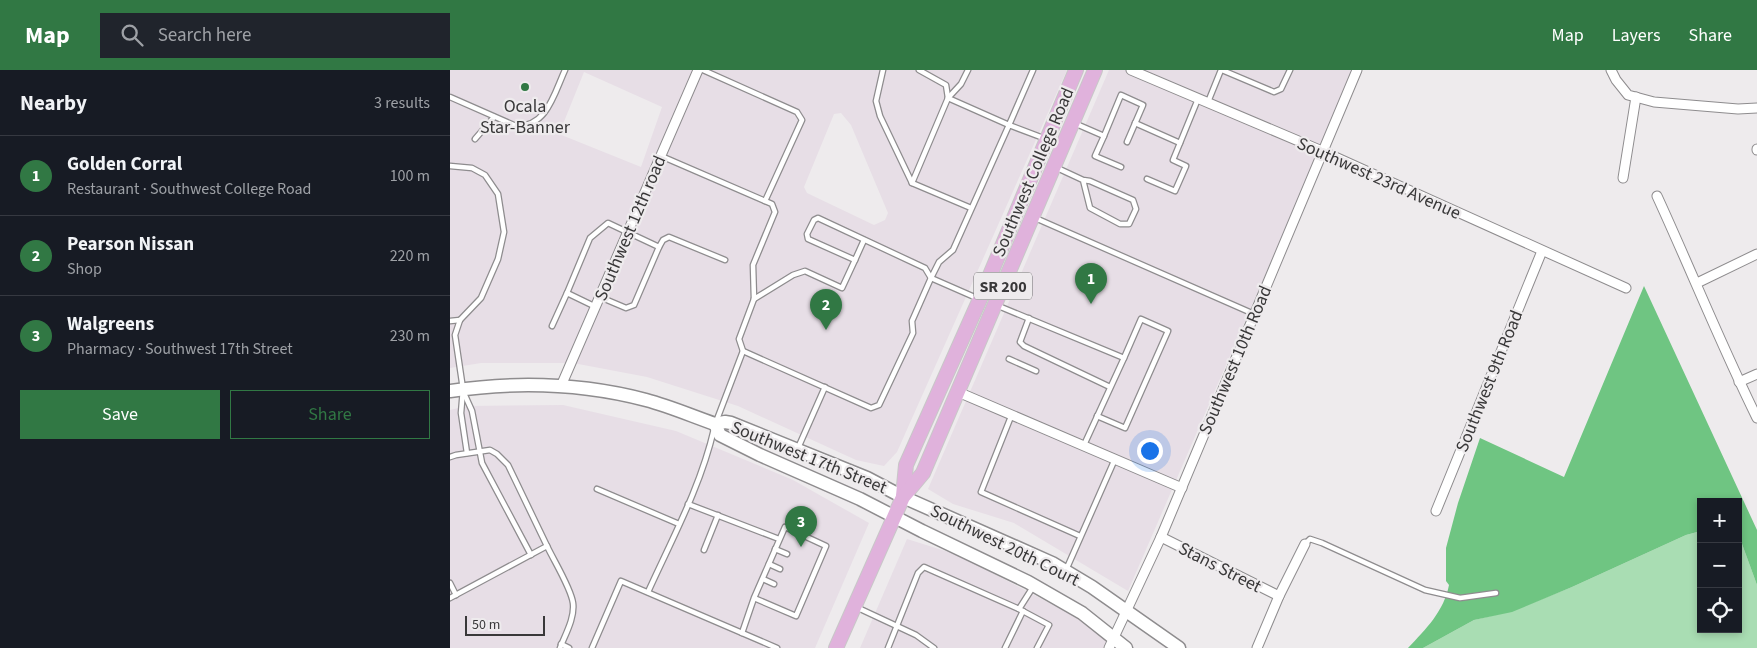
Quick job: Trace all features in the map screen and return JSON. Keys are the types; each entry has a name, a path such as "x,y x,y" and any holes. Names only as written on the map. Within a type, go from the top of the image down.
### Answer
{"main road":[{"name":"Southwest College Road","path":"903,497 906,465 980,299 1076,70"},
{"name":"Southwest College Road","path":"836,648 903,497 923,473 1095,70"},
{"name":"Southwest 17th Street","path":"456,390 484,386 539,384 586,388 647,400 715,424 731,423 867,478 903,497"},
{"name":"Southwest 17th Street","path":"715,424 720,435 894,516"},
{"name":"Southwest 20th Court","path":"903,497 1052,563 1092,586 1179,648"},
{"name":"Southwest 20th Court","path":"894,516 1034,586 1082,613 1111,643 1126,648"}],"street":[{"name":"Southwest 12th road","path":"561,386 698,70"},
{"name":"Southwest 23rd Avenue","path":"1131,70 1322,152 1626,288"},
{"name":"Southwest 10th Road","path":"1111,643 1162,537 1357,70"},
{"path":"1611,70 1628,95 1654,102 1738,109 1757,108"},
{"path":"1623,178 1636,97"},
{"path":"1657,196 1757,418"},
{"name":"Southwest 9th Road","path":"1436,511 1542,251"},
{"path":"1697,283 1757,254"},
{"path":"1740,382 1757,374"},
{"path":"958,392 1182,488"},
{"name":"Stans Street","path":"1162,537 1279,596"},
{"path":"1257,648 1279,596 1305,544"}],"lane":[{"path":"450,97 516,126 526,127 535,123 547,110 565,70"},
{"path":"703,70 797,112 802,120 765,201"},
{"path":"883,70 876,101 880,116 912,183 971,208"},
{"path":"919,70 946,85 948,98"},
{"path":"912,183 948,98 961,84 968,70"},
{"path":"743,351 871,408 879,405 913,333 912,320 931,278 939,262 953,250 1033,70"},
{"path":"1207,103 1222,70 1274,92 1281,89 1290,70"},
{"path":"1239,77 1243,70"},
{"path":"1121,167 1095,156 1121,96 1143,105 1127,142"},
{"path":"948,98 1046,139"},
{"path":"1147,178 1175,191 1186,166 1173,160 1198,99"},
{"path":"475,139 494,117"},
{"path":"1073,123 1104,136"},
{"path":"1135,123 1180,143"},
{"path":"648,592 680,524 708,455 715,424 743,351 739,339 754,299 753,265 774,212 772,204 661,156"},
{"path":"450,166 472,168 485,176 498,194 504,232 498,258 481,298 460,320 455,335 456,390 467,453"},
{"path":"1054,166 1133,200 1136,209 1129,224 1120,224 1090,208 1084,180"},
{"path":"1032,216 1254,314"},
{"path":"855,260 808,239 807,234 814,220 818,218 925,268 931,278 980,299"},
{"path":"552,326 590,238 608,223 659,247"},
{"path":"600,297 626,308 634,305 662,240 669,237 725,260"},
{"path":"754,299 793,275 805,271 842,288 864,240"},
{"path":"567,293 596,307"},
{"path":"995,305 1124,358"},
{"path":"1029,318 1020,342 1024,346 1110,387"},
{"path":"1084,445 1097,416 1110,387 1124,358 1141,319 1168,330 1125,428 1097,416"},
{"path":"450,321 460,320"},
{"path":"1009,359 1036,371"},
{"path":"797,449 825,387"},
{"path":"456,390 472,411 482,463 531,555"},
{"path":"1012,414 981,492 1080,536"},
{"path":"450,458 467,453 490,450 508,465 571,595 574,604 572,620 560,646 569,648"},
{"path":"1065,571 1115,459"},
{"path":"597,489 680,524"},
{"path":"688,504 779,539"},
{"path":"704,550 718,515"},
{"path":"742,633 754,598 785,527 826,546 808,582 804,598 796,616 754,598"},
{"path":"1305,544 1310,540 1322,543 1425,590 1460,598 1496,593"},
{"path":"450,598 547,546"},
{"path":"776,549 788,554"},
{"path":"769,564 780,569"},
{"path":"812,564 817,566"},
{"path":"888,648 918,573 924,567 1021,610 1049,625 1037,648"},
{"path":"763,579 774,584"},
{"path":"592,648 621,581 777,648"},
{"path":"450,583 456,595"},
{"path":"1005,648 1021,610 1034,586"},
{"path":"798,595 804,598"},
{"path":"854,606 916,635 934,648"}],"shaded area":[{"path":"450,70 1067,70 897,452 884,466 856,460 738,406 647,377 573,363 481,363 450,368","holes":["584,72 662,107 641,167 559,134","841,113 851,125 888,213 885,220 874,225 807,193 804,187 834,114"]},
{"path":"1109,70 1354,70 1128,591 1014,523 953,504 928,489"},
{"path":"563,405 676,431 793,480 869,523 815,648 450,648 450,410 467,406"},
{"path":"907,539 958,555 1080,619 1107,640 1103,648 860,648"}],"green space":[{"path":"1644,286 1757,530 1757,585 1742,544 1742,498 1697,498 1697,532 1686,535 1512,612 1474,620 1423,648 1408,648 1439,611 1447,594 1449,585 1446,581 1446,548 1458,503 1480,438 1564,477"},
{"path":"1697,532 1697,633 1742,633 1742,544 1757,585 1757,648 1423,648 1474,620 1512,611 1572,587 1686,535"}],"place":[{"name":"Ocala Star-Banner","path":"525,87"},
{"name":"Golden Corral","path":"1091,304"},
{"name":"Pearson Nissan","path":"826,330"},
{"name":"Walgreens","path":"801,547"}]}
